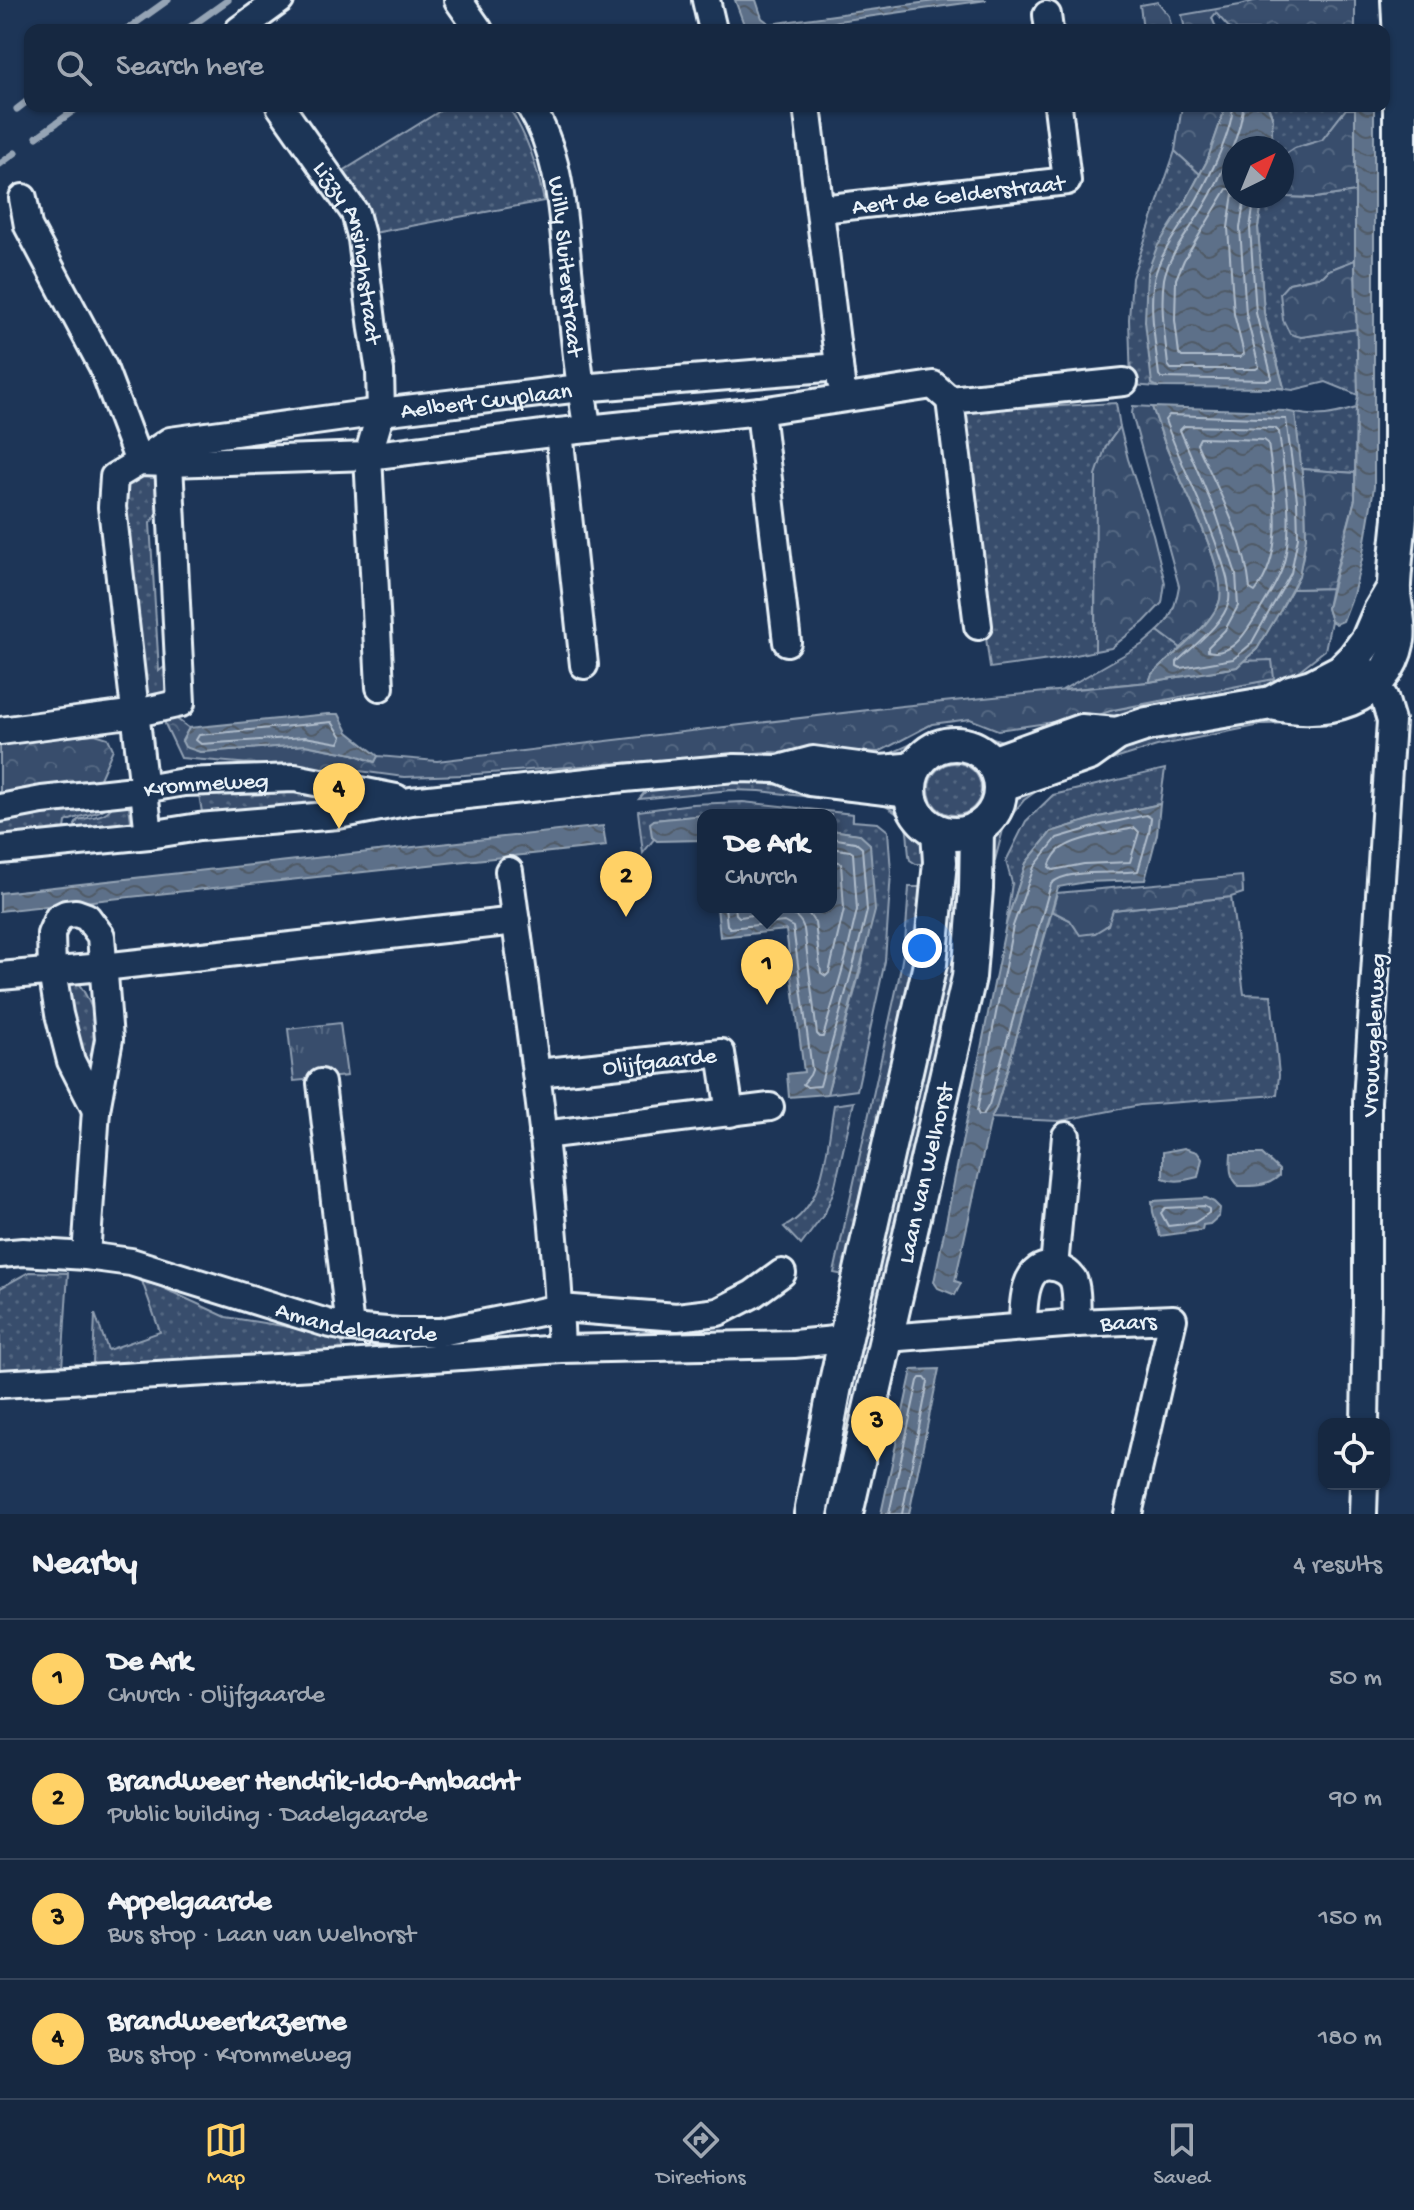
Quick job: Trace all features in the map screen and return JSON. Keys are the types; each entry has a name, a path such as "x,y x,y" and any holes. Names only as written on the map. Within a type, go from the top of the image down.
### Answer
{"main road":[{"path":"1271,703 1293,709 1316,708 1356,697 1375,683 1395,653 1399,619 1393,589 1407,462 1398,0"},
{"path":"996,774 1081,731 1117,734 1147,724 1271,703 1291,692 1312,686 1341,671 1354,658 1368,639 1393,589"},
{"path":"955,744 974,748 996,774 999,798 995,810 977,828 958,834 938,831 914,809 913,780 924,755 935,748 955,744"},
{"name":"Laan van Welhorst","path":"846,1514 969,977 977,828"},
{"name":"Laan van Welhorst","path":"811,1514 845,1339 930,964 940,862 938,831"}],"street":[{"path":"247,24 280,0"},
{"path":"458,0 475,24"},
{"path":"706,0 712,24"},
{"name":"Lizzy Ansinghstraat","path":"284,112 355,213 362,239 380,371 381,412 368,456 380,687"},
{"name":"Willy Sluiterstraat","path":"534,112 557,171 580,388 588,429"},
{"path":"808,112 844,397"},
{"name":"Aert de Gelderstraat","path":"821,209 1067,181 1059,112"},
{"path":"23,198 28,226 103,367 139,462"},
{"name":"Aelbert Cuyplaan","path":"149,835 112,507 114,477 170,441 580,388 839,367"},
{"path":"978,626 950,400 1124,382"},
{"name":"Aelbert Cuyplaan","path":"139,462 368,456 760,411 933,385 950,400"},
{"path":"760,411 787,642"},
{"path":"559,432 584,665"},
{"path":"0,731 137,713 181,703 169,463"},
{"name":"Vrouwgelenweg","path":"1354,658 1384,697 1391,721 1367,1101 1365,1418"},
{"name":"Krommeweg","path":"0,850 338,815 411,801 735,768 779,769 813,760 881,769 913,780"},
{"name":"Krommeweg","path":"0,808 192,781 295,778 411,801"},
{"path":"509,871 538,1073 560,1308 561,1349"},
{"path":"86,1256 96,1110 109,1039 101,936 87,917 76,913 66,914 58,918 51,934 52,971 71,1061 96,1110"},
{"path":"0,976 516,921"},
{"name":"Olijfgaarde","path":"538,1073 721,1053 730,1113"},
{"path":"321,1083 350,1328"},
{"path":"543,1135 770,1107"},
{"path":"1054,1267 1066,1136"},
{"name":"Amandelgaarde","path":"0,1254 23,1252 131,1262 327,1323 399,1332 441,1332 560,1308 677,1317 718,1312 753,1294 782,1273"},
{"path":"1023,1328 1026,1286 1042,1267 1067,1272 1074,1281 1077,1323"},
{"path":"718,1312 719,1346"},
{"name":"Baars","path":"887,1338 1173,1319 1128,1514"},
{"name":"Amandelgaarde","path":"0,1384 561,1349 794,1344 845,1339"},
{"path":"1363,1514 1364,1490"}],"green space":[{"path":"1257,0 1355,0 1355,24 1226,24 1216,13 1212,18 1214,24 1184,24 1182,15"},
{"path":"1158,2 1169,16 1171,24 1142,24 1140,5"},
{"path":"438,112 511,112 531,152 544,201 368,234 340,173"},
{"path":"1181,112 1224,112 1200,174 1175,151"},
{"path":"1270,112 1344,112 1322,140 1294,149 1294,136 1271,136 1273,119"},
{"path":"1344,112 1355,112 1355,192 1315,198 1294,197 1295,148 1322,140"},
{"path":"1175,151 1200,174 1183,206 1152,383 1158,387 1131,385 1129,319 1132,278"},
{"path":"1355,192 1355,260 1329,270 1323,276 1289,283 1301,337 1357,329 1358,395 1326,382 1293,390 1277,388 1284,387 1264,313 1258,227 1261,208 1294,208 1294,197 1315,198"},
{"path":"1355,260 1357,329 1301,337 1290,334 1283,320 1280,293 1289,283 1323,276 1329,270"},
{"path":"1116,403 1120,427 1106,446 1095,560 1095,651 990,668 957,419 962,411"},
{"path":"1133,406 1152,407 1217,569 1220,600 1214,614 1181,648 1158,631 1173,610 1179,586 1132,414"},
{"path":"1356,408 1355,473 1301,469 1295,413 1326,415"},
{"path":"1120,427 1165,583 1162,603 1144,622 1111,648 1095,651 1096,475 1106,446"},
{"path":"1301,469 1355,473 1355,499 1331,588 1292,589 1305,545"},
{"path":"141,474 162,474 163,507 150,523 159,671 172,661 171,693 146,698 123,511 128,483"},
{"path":"1331,588 1327,608 1331,621 1325,650 1297,672 1313,666 1317,674 1285,685 1122,715 995,748 968,736 950,735 929,742 910,756 886,757 940,731 963,728 1005,742 1113,710 1273,679 1272,661 1243,661 1257,649 1292,589"},
{"path":"1158,631 1181,648 1152,674 1149,682 1062,690 1143,644"},
{"path":"1272,660 1274,679 1113,710 1096,716 998,730 970,719 932,724 879,752 858,751 857,756 768,752 404,777 352,770 181,758 165,724 166,715 189,728 182,741 200,752 305,745 353,754 374,762 378,756 437,761 902,706 1149,682 1237,667 1243,661"},
{"path":"1327,713 1330,725 1266,724 1157,746 1092,766 1045,785 1024,800 1009,818 993,863 979,863 993,830 1013,797 1119,750 1189,732 1273,718"},
{"path":"95,734 108,738 113,749 98,783 0,800 0,743"},
{"path":"955,763 973,771 981,789 973,807 955,815 937,807 929,789 937,771"},
{"path":"1165,769 1160,804 1099,817 1051,832 1026,863 1006,924 1012,883 1006,861 1026,821 1053,795"},
{"path":"731,780 853,793 852,802 731,790 639,799 650,786"},
{"path":"253,783 348,801 203,818 198,789"},
{"path":"128,799 132,828 78,836 75,825 78,820 100,815 109,810 114,801"},
{"path":"880,801 899,806 911,818 932,864 916,864 910,860 903,822"},
{"path":"743,802 807,809 697,809 697,816 654,820 654,839 643,853 638,811"},
{"path":"110,804 100,811 66,822 64,836 0,845 0,817"},
{"path":"837,812 853,814 853,821 878,823 888,831 891,872 885,961 857,1090 827,1094 863,961 859,834 837,831"},
{"path":"1242,876 1243,893 1231,897 1113,910 1108,925 1095,933 1080,935 1070,920 1052,911 1057,893"},
{"path":"909,887 933,887 849,1276 834,1273 899,977"},
{"path":"951,888 965,888 956,995 878,1331 859,1333"},
{"path":"1231,897 1244,994 1271,995 1279,1075 1277,1095 1140,1105 1059,1121 991,1118 1052,911 1070,920 1081,934 1095,933 1112,910"},
{"path":"73,977 88,999 97,1025 99,1047 92,1075 74,1040 69,994"},
{"path":"340,1023 347,1076 294,1081 288,1029"},
{"path":"854,1102 834,1190 825,1213 801,1245 784,1227 798,1218 816,1190 826,1156 834,1105"},
{"path":"29,1272 68,1273 62,1368 0,1372 0,1288"},
{"path":"142,1281 226,1317 340,1335 344,1350 93,1365 95,1314 108,1350 160,1332"},
{"path":"875,1346 838,1514 822,1514 858,1348"}],"water":[{"path":"735,0 756,0 762,18 770,24 744,24"},
{"path":"942,0 987,0 829,24 770,24"},
{"path":"1224,112 1270,112 1273,119 1271,136 1222,136 1222,208 1261,208 1258,227 1264,313 1284,388 1158,387 1152,384 1145,321 1147,273 1157,247 1207,161"},
{"path":"1355,112 1374,112 1374,487 1353,595 1343,621 1336,624 1331,621 1327,608 1355,499 1358,395"},
{"path":"1152,407 1295,413 1305,499 1306,538 1299,576 1257,649 1237,667 1149,682 1152,674 1207,622 1219,603 1221,590 1211,551"},
{"path":"339,714 348,732 378,756 375,762 353,754 305,745 200,752 185,747 182,741 189,728"},
{"path":"1160,804 1157,834 1145,880 1086,882 1058,887 991,1118 955,1281 961,1283 955,1295 938,1288 934,1282 1006,924 1026,863 1051,832 1099,817"},
{"path":"697,816 697,840 657,841 652,837 650,823"},
{"path":"603,826 606,846 0,911 0,893"},
{"path":"837,831 859,834 870,844 875,911 827,1094 789,1097 787,1074 804,1072 786,930 720,937 718,913 837,913"},
{"path":"1184,1148 1197,1152 1202,1159 1198,1177 1176,1181 1163,1178 1163,1152"},
{"path":"1231,1154 1262,1154 1279,1170 1279,1176 1265,1184 1239,1186 1231,1172"},
{"path":"1206,1198 1220,1208 1219,1216 1210,1224 1203,1225 1202,1230 1160,1236 1152,1201"},
{"path":"939,1369 909,1514 881,1514 912,1370"}],"waterway":[{"path":"134,24 168,0"},
{"path":"194,24 228,0"},
{"path":"17,109 24,104"},
{"path":"37,137 72,112"},
{"path":"0,164 15,153"}],"place":[{"name":"Brandweerkazerne","path":"339,829"},
{"name":"Brandweer Hendrik-Ido-Ambacht","path":"626,917"},
{"name":"De Ark","path":"767,1005"},
{"name":"Appelgaarde","path":"877,1462"}]}
